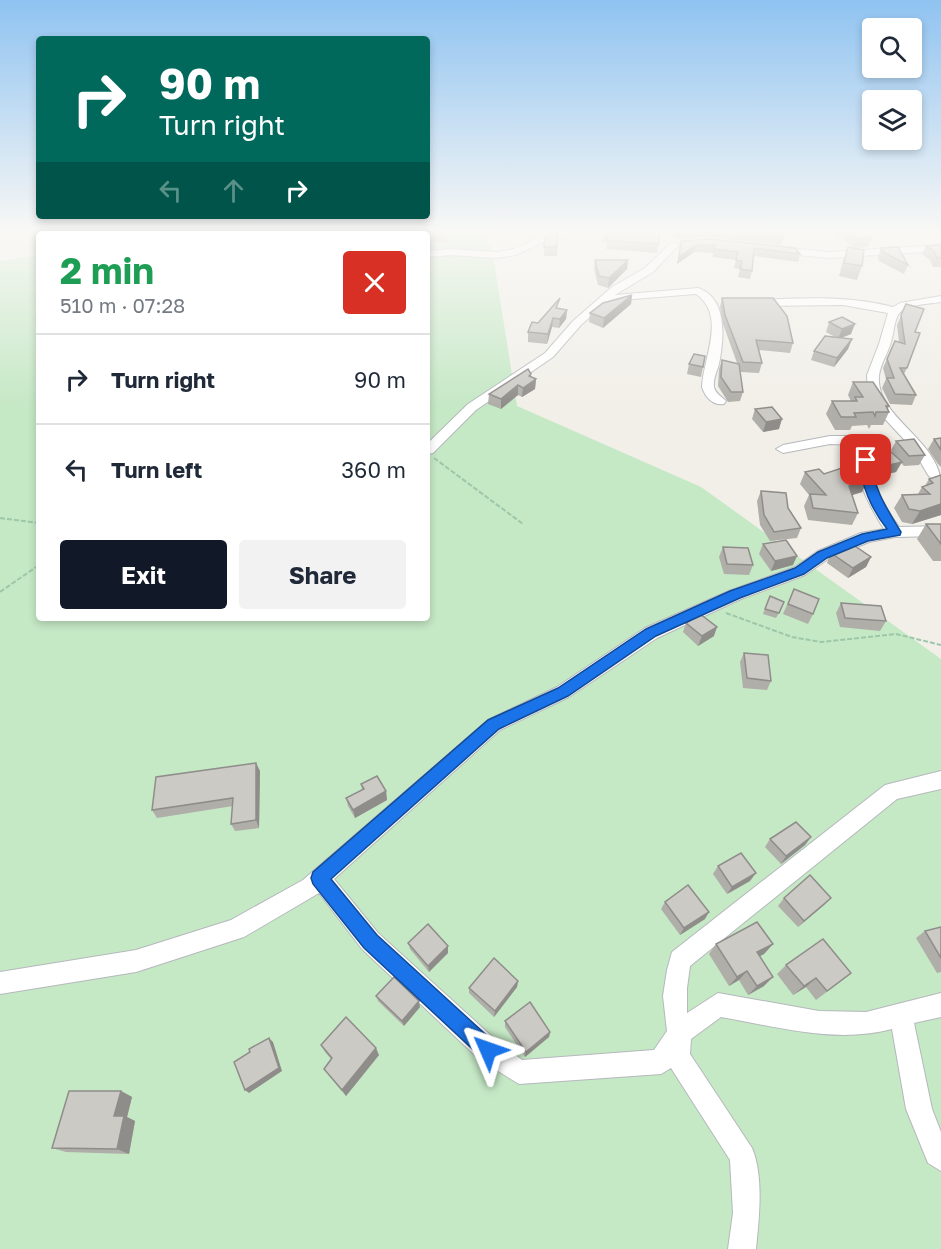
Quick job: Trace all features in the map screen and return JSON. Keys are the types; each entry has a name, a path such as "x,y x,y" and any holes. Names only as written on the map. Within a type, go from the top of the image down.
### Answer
{"street":[{"path":"430,450 472,407 549,355 577,323 616,289"},
{"path":"605,299 699,291 717,303 717,326 714,333 718,342 708,387 713,396 720,401"},
{"path":"941,299 900,306 894,311 873,375 874,392 890,416 919,447 933,472 941,480"},
{"path":"740,303 854,303 894,311"},
{"path":"783,449 833,440 849,439 858,442 866,460 866,477 885,519 895,532"},
{"path":"0,983 136,961 236,929 310,886 494,725 563,692 651,633 710,606 800,571 823,555 866,537 895,532 941,531"},
{"path":"742,1249 747,1213 743,1156 678,1057 679,1033 674,1014 674,988 680,960 892,791 941,780"},
{"path":"320,878 370,941 488,1050 519,1072 661,1062 679,1033 718,1005 819,1023 866,1024 941,1005"},
{"path":"901,1015 919,1109 937,1154 941,1158"}],"path":[{"path":"430,454 523,524"},
{"path":"0,518 36,523"},
{"path":"0,592 36,568"},
{"path":"710,606 792,637 821,642 897,634 941,645"}],"green space":[{"path":"0,289 36,289 36,621 430,621 430,289 498,289 517,406 701,487 941,659 941,1249 0,1249"}],"building":[{"path":"632,295 604,318 590,313 603,303"},
{"path":"560,298 556,308 567,310 560,319 553,318 548,334 528,332 532,322 538,323"},
{"path":"722,298 773,298 787,316 793,343 756,340 762,363 743,362 725,315"},
{"path":"906,304 924,309 915,332 920,333 907,368 900,368 916,395 895,394 887,378 894,378 887,359 895,341 905,344 901,315"},
{"path":"842,317 855,324 842,329 829,322"},
{"path":"825,336 852,339 837,358 814,351"},
{"path":"694,354 705,356 703,367 689,364"},
{"path":"722,360 739,364 743,392 731,392 721,377"},
{"path":"528,369 531,374 529,376 536,379 523,388 518,385 501,399 489,394"},
{"path":"853,382 873,382 889,406 886,406 889,412 876,412 875,416 873,412 854,413 856,417 841,417 832,401 857,401 855,397 863,397"},
{"path":"772,407 782,419 766,422 755,409"},
{"path":"941,438 941,450 934,439"},
{"path":"914,439 925,455 909,456 896,441"},
{"path":"889,450 902,462 889,465 879,456 878,452"},
{"path":"857,463 864,469 868,480 849,486 858,513 813,508 810,494 826,495 805,472 819,469 824,474"},
{"path":"941,475 941,504 920,511 909,509 902,495 930,494 922,487 933,483 929,479"},
{"path":"761,491 786,493 788,508 801,528 774,532 764,515"},
{"path":"926,524 941,524 941,544"},
{"path":"786,540 797,556 775,561 763,544"},
{"path":"852,544 871,557 853,568 831,553"},
{"path":"723,547 748,548 753,565 727,564"},
{"path":"794,589 819,599 813,614 788,604"},
{"path":"770,596 784,602 779,613 765,609"},
{"path":"841,603 881,606 886,621 845,618"},
{"path":"700,614 717,627 702,636 686,623"},
{"path":"744,653 768,655 771,681 747,678"},
{"path":"256,763 256,820 231,824 233,798 152,810 156,777"},
{"path":"377,776 386,791 353,810 346,798 364,789 361,784"},
{"path":"796,822 811,837 786,856 770,839"},
{"path":"741,853 756,873 732,887 718,866"},
{"path":"810,875 831,898 804,921 784,898"},
{"path":"688,885 709,912 684,928 665,902"},
{"path":"757,922 773,944 757,952 773,977 757,986 747,971 737,977 716,944"},
{"path":"428,924 448,946 428,966 408,943"},
{"path":"941,927 941,958 925,931"},
{"path":"823,939 851,973 827,991 816,978 804,986 786,965"},
{"path":"494,958 518,981 495,1011 469,988"},
{"path":"394,977 419,1001 402,1021 376,996"},
{"path":"530,1002 550,1032 526,1052 505,1021"},
{"path":"346,1017 376,1048 342,1090 324,1069 332,1058 321,1045"},
{"path":"269,1038 279,1068 245,1090 234,1062 250,1052 249,1049"},
{"path":"69,1091 121,1091 114,1116 124,1116 117,1149 52,1148"}],"route":[{"path":"488,1050 370,941 320,878 494,725 563,692 651,633 735,595 800,571 823,555 866,537 895,532 885,519 866,477 866,460"}]}
